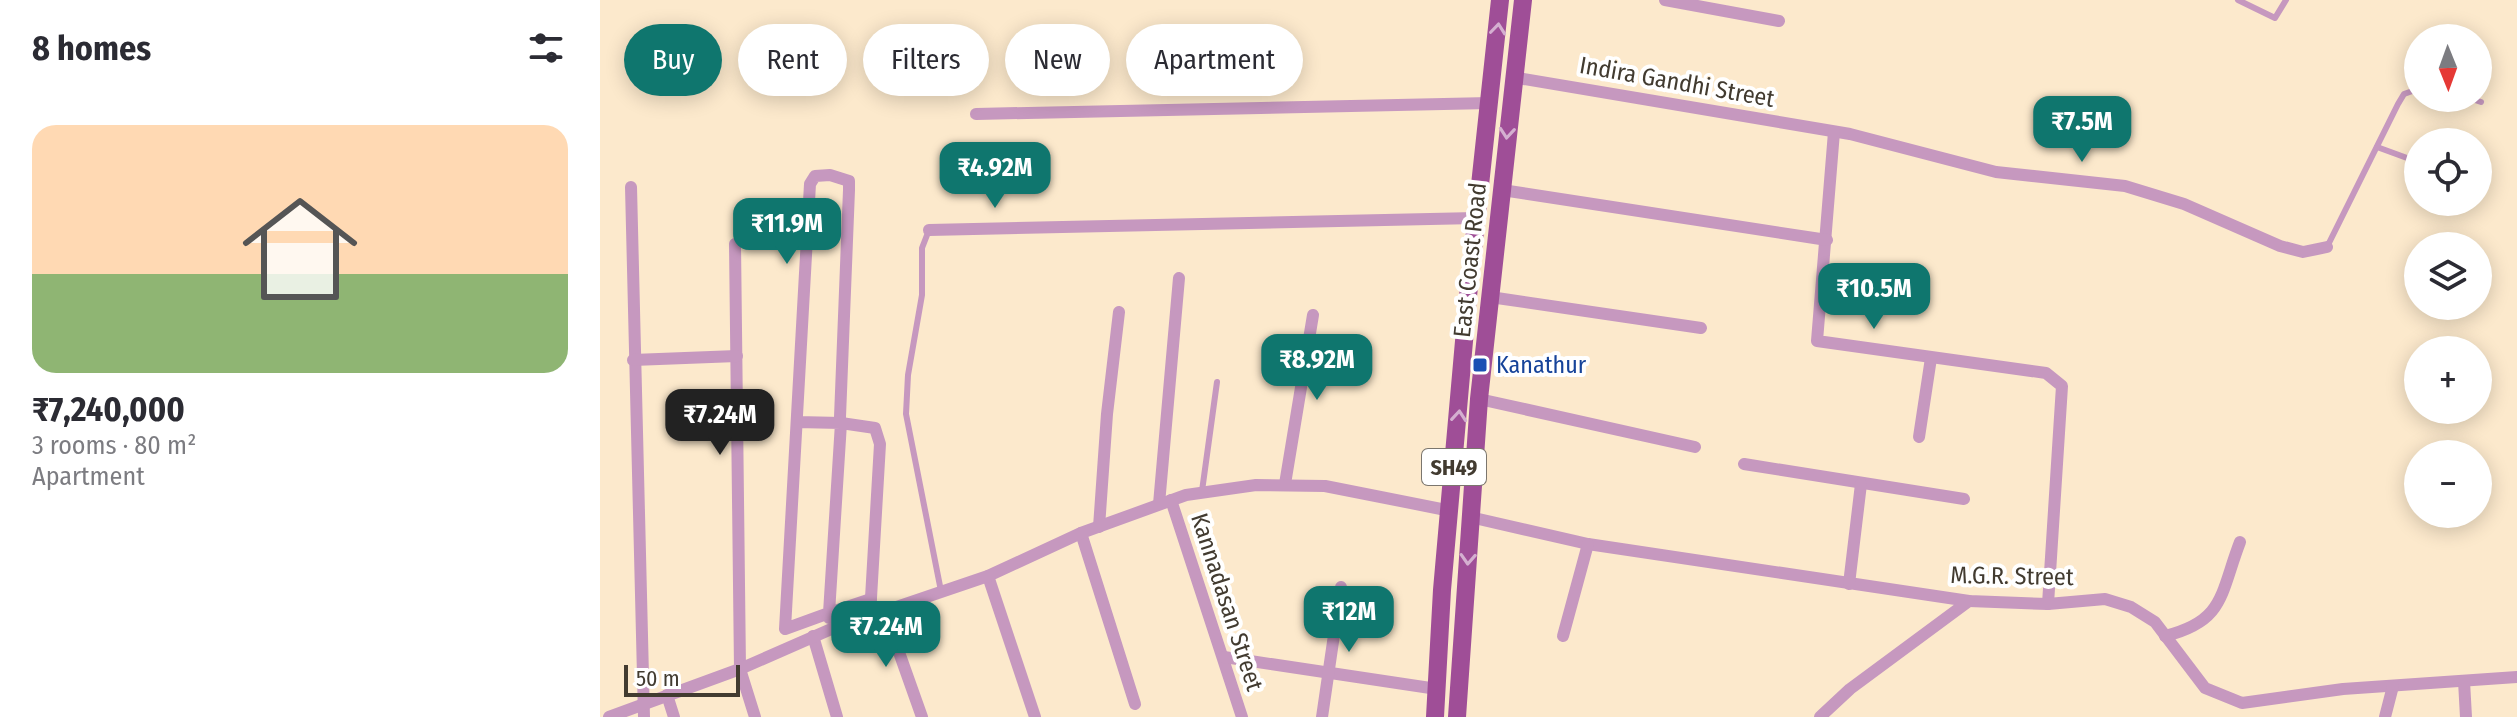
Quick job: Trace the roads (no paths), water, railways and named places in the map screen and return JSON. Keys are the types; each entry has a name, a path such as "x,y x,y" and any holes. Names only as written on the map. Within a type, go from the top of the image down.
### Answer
{"main road":[{"name":"East Coast Road","path":"1435,717 1442,590 1476,218 1500,0"},
{"name":"East Coast Road","path":"1457,717 1479,399 1512,77 1523,0"},
{"path":"1451,511 1470,517"}],"street":[{"path":"1665,0 1779,21"},
{"name":"Indira Gandhi Street","path":"1512,77 1876,139 1996,172 2125,186 2184,204 2280,246 2303,252 2327,247"},
{"path":"976,114 1490,103"},
{"path":"1834,132 1817,341 2046,373 2062,386 2048,604"},
{"path":"785,647 810,184 815,176 826,175 849,181 841,423 829,630"},
{"path":"631,187 644,711"},
{"path":"1502,190 1827,240"},
{"path":"929,230 1476,218"},
{"path":"735,244 740,669 755,717"},
{"path":"1165,502 1179,278"},
{"path":"1490,297 1701,328"},
{"path":"1099,527 1107,414 1119,312"},
{"path":"1285,484 1313,315"},
{"path":"633,360 737,356"},
{"path":"1919,437 1931,358"},
{"path":"1479,399 1695,447"},
{"path":"797,422 841,423 875,428 878,432 870,615"},
{"path":"1744,464 1964,499"},
{"path":"609,717 644,711 667,695 740,669 785,647 988,576 1081,533 1202,491 1285,484 1336,488 1451,511"},
{"path":"1849,584 1861,484"},
{"name":"Kannadasan Street","path":"1165,502 1224,657 1242,717"},
{"name":"M.G.R. Street","path":"1470,517 1588,544 1969,601 2048,604 2105,599 2131,607 2155,622 2205,688 2242,703 2393,686 2517,677"},
{"path":"1081,533 1135,704"},
{"path":"2165,636 2204,623 2215,609 2240,542"},
{"path":"1563,636 1588,544"},
{"path":"988,576 1035,717"},
{"path":"1322,717 1341,587"},
{"path":"785,629 871,599"},
{"path":"1820,717 1850,689 1969,601"},
{"path":"884,610 922,717"},
{"path":"813,636 837,717"},
{"path":"1224,657 1437,689"},
{"path":"2464,681 2466,717"},
{"path":"2385,717 2393,686"},
{"path":"667,695 674,717"}],"lane":[{"path":"2238,0 2275,18 2286,0"},
{"path":"2327,247 2404,94"},
{"path":"2377,147 2404,157"},
{"path":"929,230 922,248 922,295 908,375 906,414 941,592"},
{"path":"1202,491 1217,382"}],"place":[{"name":"Kanathur","path":"1480,365"}]}
